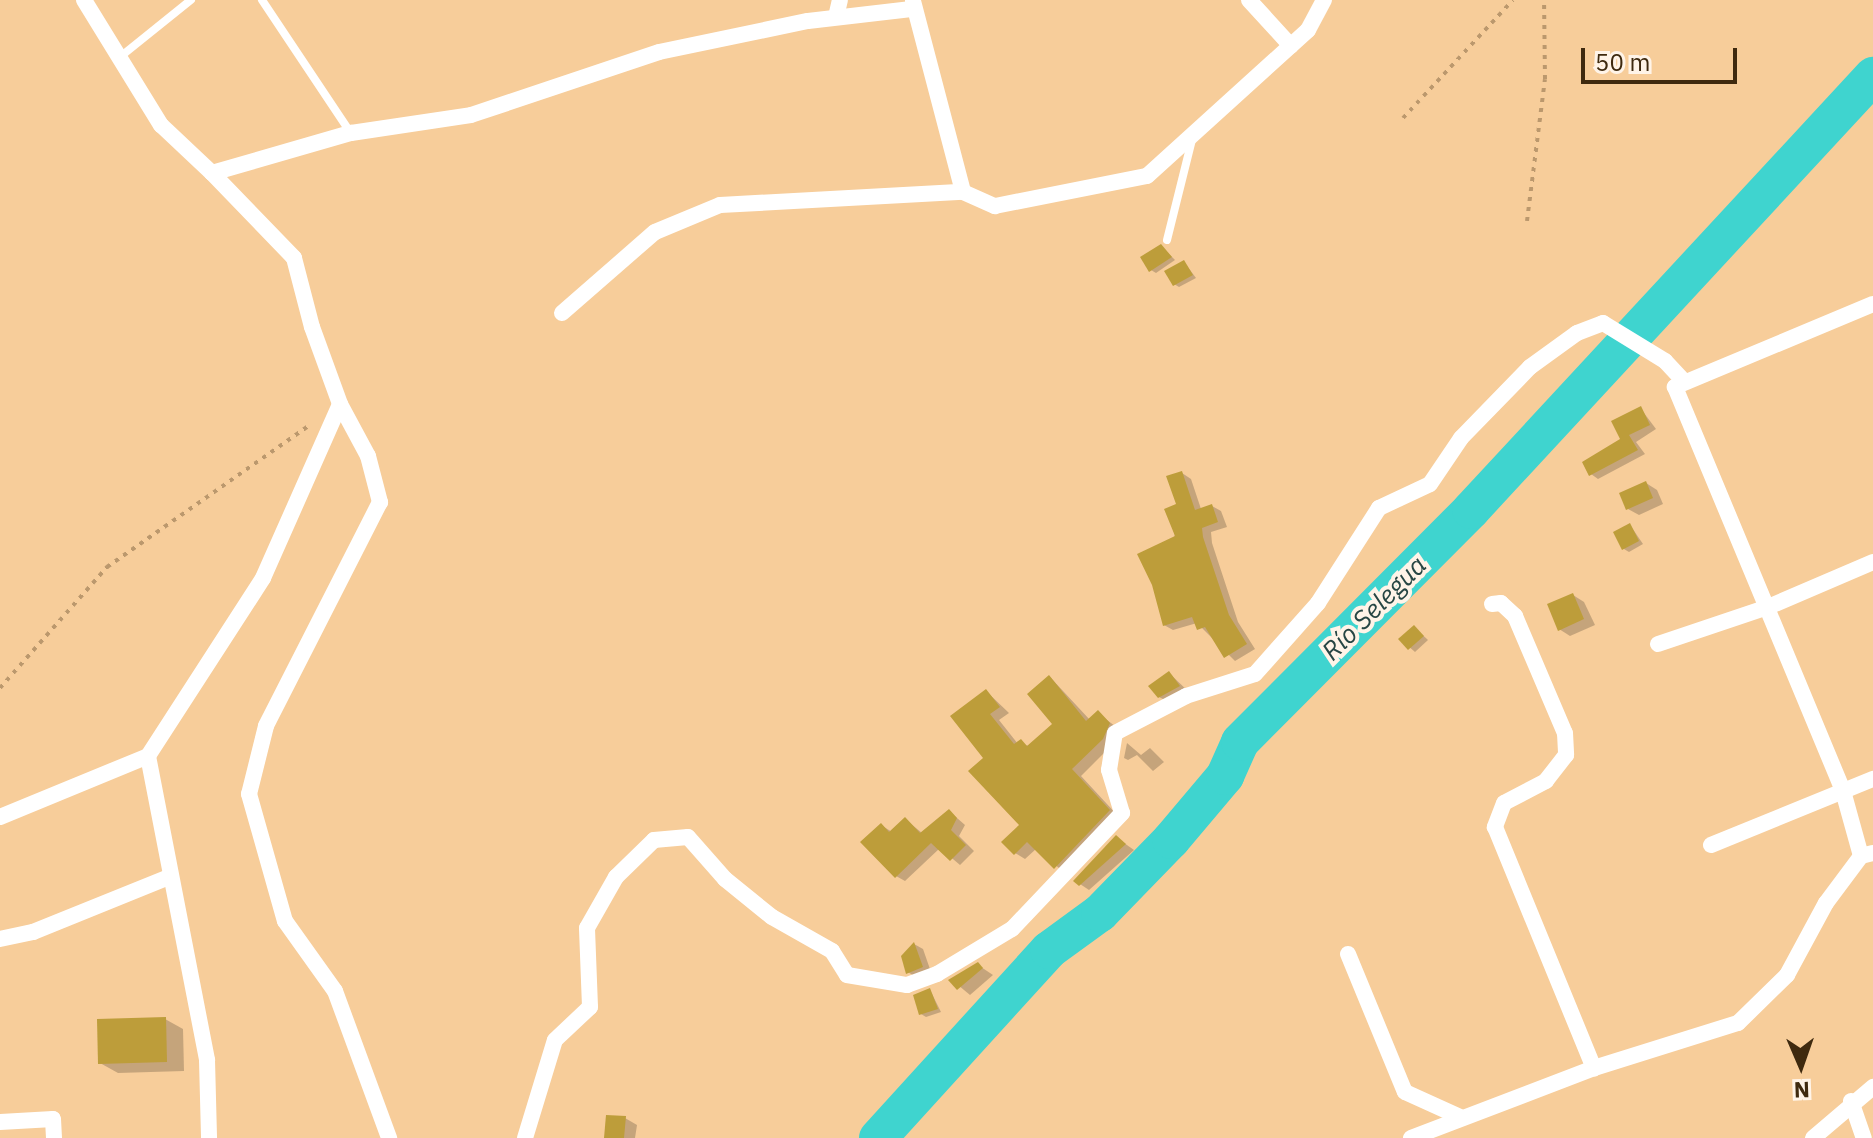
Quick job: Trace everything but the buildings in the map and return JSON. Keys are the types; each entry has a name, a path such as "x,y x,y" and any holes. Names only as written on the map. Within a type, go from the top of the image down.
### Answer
{"street":[{"path":"84,0 161,125 294,258 340,404 368,456 380,502 266,726 249,794 285,921 335,991 389,1138"},
{"path":"1249,0 1291,46"},
{"path":"562,313 655,232 720,205 963,192 995,206 1147,176 1308,30 1324,0"},
{"path":"212,173 351,133 471,115 659,52 838,8 912,5 956,150 963,192"},
{"path":"1411,1138 1594,1068 1738,1023 1787,975 1826,903 1867,854 1675,387 1683,380 1873,304"},
{"path":"525,1138 555,1040 590,1007 587,928 616,877 654,840 688,837 725,879 772,917 832,951 847,975 907,985 937,974 1012,929 1122,813 1109,770 1115,733 1186,696 1255,674 1318,603 1379,508 1430,484 1461,438 1530,367 1577,333 1603,323 1665,361 1683,380"},
{"path":"0,817 148,756 263,578 340,404"},
{"path":"1658,644 1768,607 1873,562"},
{"path":"1492,604 1501,603 1515,616 1565,733 1566,755 1546,781 1504,803 1495,827 1594,1068"},
{"path":"148,756 169,877 207,1060 209,1138"},
{"path":"1711,845 1873,779"},
{"path":"0,939 33,932 169,877"},
{"path":"1348,954 1405,1092 1460,1117"},
{"path":"1813,1138 1851,1101 1873,1087"},
{"path":"1851,1101 1864,1138"},
{"path":"0,1122 53,1119 54,1138"}],"lane":[{"path":"120,58 191,0"},
{"path":"262,0 351,133"},
{"path":"1167,240 1192,137"}],"path":[{"path":"1403,118 1513,0"},
{"path":"1527,221 1545,79 1544,0"},
{"path":"0,688 107,567 314,422"}],"waterway":[{"name":"Río Selegua","path":"878,1138 1049,950 1100,913 1171,840 1225,776 1240,742 1471,510 1873,76"}]}
